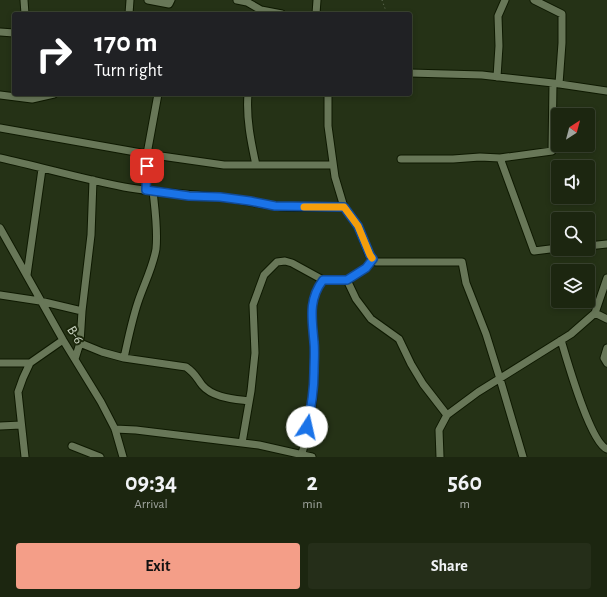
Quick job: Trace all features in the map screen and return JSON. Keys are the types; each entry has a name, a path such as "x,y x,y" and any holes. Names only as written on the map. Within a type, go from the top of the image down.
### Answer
{"street":[{"path":"24,0 25,12"},
{"path":"129,12 130,0"},
{"path":"148,0 169,4 171,0"},
{"path":"237,0 247,2 261,10 272,12"},
{"path":"316,12 317,0"},
{"path":"497,77 499,46 498,16 505,0"},
{"path":"401,159 453,159 480,157 500,158 552,151 556,84 562,43 562,14 534,0"},
{"path":"0,32 12,33"},
{"path":"412,74 497,77 607,91"},
{"path":"0,95 32,99 45,96"},
{"path":"124,358 129,330 156,250 157,233 150,191 147,154 158,96"},
{"path":"248,96 248,117 256,165"},
{"path":"328,96 328,126 335,177 344,207 358,226 373,259 376,262 462,262 466,283 486,334 523,457"},
{"path":"0,128 147,154 224,165 333,165"},
{"path":"0,158 42,169 124,187 150,191 189,196 243,200 275,206 344,207"},
{"path":"500,158 534,251 551,249"},
{"path":"27,275 42,169"},
{"path":"75,360 80,343 82,311 91,235 93,180"},
{"name":"B-6","path":"0,228 40,301 101,402 115,429 123,457"},
{"path":"595,245 607,244"},
{"path":"242,443 255,353 253,305 264,275 277,262 286,261 323,280 347,280 366,268 373,259"},
{"path":"440,457 438,430 447,415 478,392 571,334 595,313 607,278"},
{"path":"302,454 312,400 313,386 314,343 311,310 316,289 323,280"},
{"path":"347,280 356,299 371,319 399,339 423,384 447,415"},
{"path":"0,295 40,301 82,311"},
{"path":"595,313 607,319"},
{"path":"25,457 18,392 30,363 63,340"},
{"path":"561,340 577,394 589,423 603,447 607,449"},
{"path":"80,343 102,352 124,358 186,367 193,372 203,386 211,392 223,397 249,401"},
{"path":"607,348 604,358 607,363"},
{"path":"0,363 30,363"},
{"path":"0,426 21,425"},
{"path":"115,429 136,430 242,443 290,454 302,454 312,457"},
{"path":"72,446 100,457"}],"path":[{"path":"382,0 386,12"}],"slow traffic":[{"path":"304,207 344,207 358,226 372,258"}],"route":[{"path":"147,166 146,190 189,196 220,197 275,206 344,207 358,226 373,259 366,268 347,280 323,280 316,289 311,310 314,343 314,373 312,400 307,427"}]}
